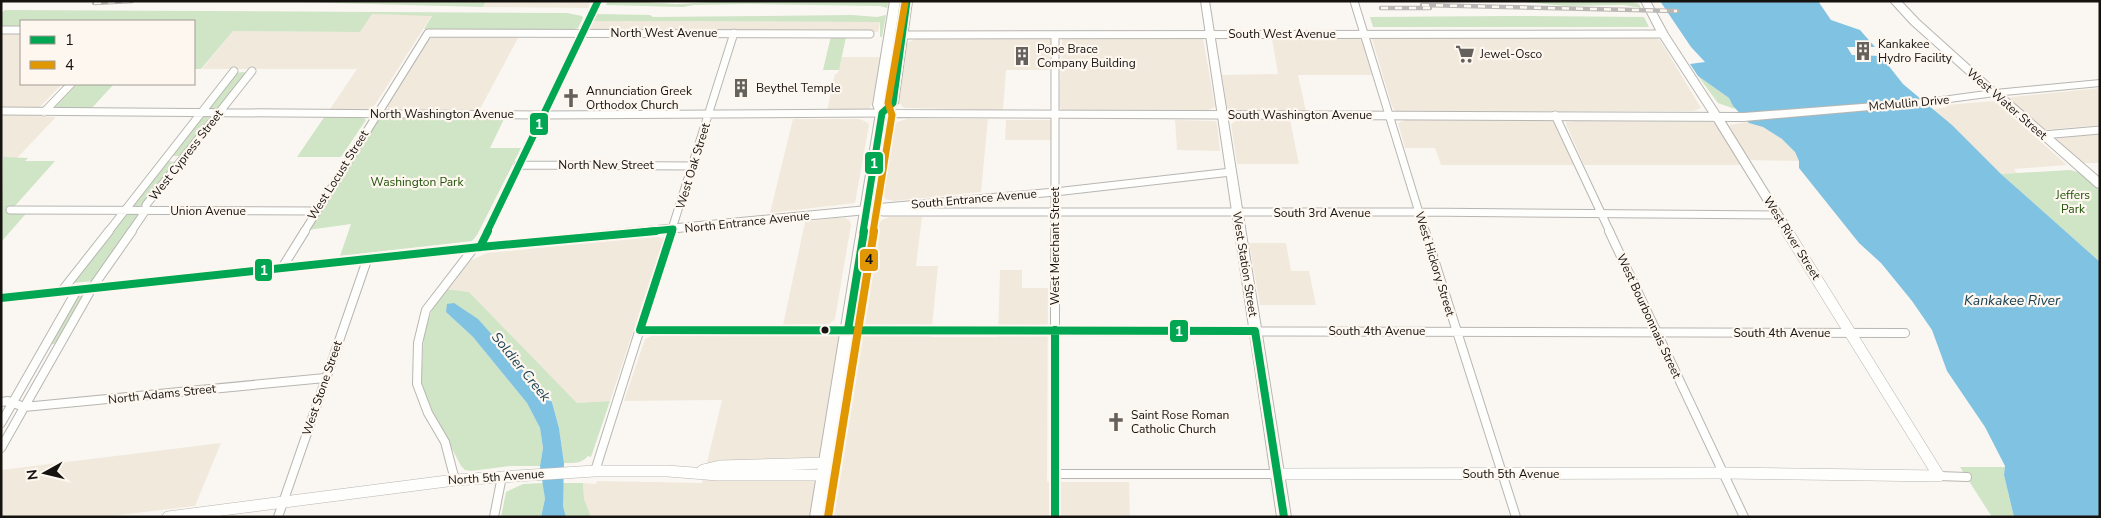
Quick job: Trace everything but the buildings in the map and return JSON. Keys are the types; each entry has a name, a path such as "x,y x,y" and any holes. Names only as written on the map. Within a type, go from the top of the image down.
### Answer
{"main road":[{"name":"West River Street","path":"1644,1 1662,34 1717,117"},
{"name":"West Water Street","path":"1895,1 1915,22 1995,94 2100,184"},
{"name":"West Station Street","path":"1206,6 1284,517"},
{"path":"818,517 882,113 878,105 894,8"},
{"path":"882,113 893,102 906,8"},
{"name":"McMullin Drive","path":"1717,117 1744,117 1927,102 2100,83"},
{"name":"South Washington Avenue","path":"882,113 1717,117"},
{"name":"North Entrance Avenue","path":"1,298 477,248 867,210"}],"street":[{"path":"455,480 445,442 428,413 417,384 418,343 426,310 477,248 598,1"},
{"name":"West Hickory Street","path":"1354,1 1418,212 1516,517"},
{"path":"1,30 20,30"},
{"name":"North West Avenue","path":"428,33 870,34"},
{"name":"West Locust Street","path":"282,268 428,33"},
{"name":"West Oak Street","path":"595,470 734,33"},
{"name":"South West Avenue","path":"902,35 1662,34"},
{"name":"West Merchant Street","path":"1055,35 1055,517"},
{"name":"West Cypress Street","path":"61,292 234,71"},
{"name":"West Cypress Street","path":"1,448 92,288 146,210 146,205 252,71"},
{"path":"44,112 70,85"},
{"name":"North Washington Avenue","path":"1,111 542,115 882,113"},
{"name":"West Bourbonnais Street","path":"1555,115 1744,517"},
{"name":"West River Street","path":"1717,117 1939,476"},
{"path":"2043,135 2100,130"},
{"name":"North New Street","path":"518,165 693,166"},
{"name":"South Entrance Avenue","path":"867,210 885,206 1055,192 1231,172"},
{"name":"Union Avenue","path":"10,210 316,211"},
{"name":"South 3rd Avenue","path":"867,210 884,212 1055,213 1418,212 1778,215"},
{"name":"West Stone Street","path":"278,517 324,378 367,260"},
{"path":"1,422 77,290"},
{"name":"South 4th Avenue","path":"640,330 1906,334"},
{"name":"North Adams Street","path":"1,402 8,401 24,407 324,378"},
{"name":"North 5th Avenue","path":"168,517 455,480 502,476 595,470 692,472 718,475 826,469"},
{"name":"South 5th Avenue","path":"1055,474 1724,473 1967,477"},
{"path":"494,517 502,476"}],"shaded area":[{"path":"426,1 591,1 588,8 483,7 486,2"},
{"path":"372,14 432,15 375,105 369,109 330,109 357,69 202,69 233,31 360,32"},
{"path":"593,21 880,22 878,32 591,31 589,27"},
{"path":"1,32 20,32 20,85 61,85 39,108 1,109"},
{"path":"434,36 519,36 479,111 388,109 387,105 428,39"},
{"path":"1051,37 1049,70 1006,70 1003,110 904,108 898,102 905,44 917,38"},
{"path":"1357,37 1362,40 1372,75 1298,75 1306,111 1234,111 1227,108 1222,75 1278,74 1272,39"},
{"path":"1378,37 1655,38 1660,40 1701,108 1694,111 1395,111 1372,39"},
{"path":"1062,38 1203,38 1215,107 1206,111 1062,110 1059,106"},
{"path":"842,57 881,57 872,104 869,109 827,111 835,74 838,73"},
{"path":"2100,88 2100,125 2044,130 2008,99 2012,97"},
{"path":"1993,101 2067,165 2014,169 2017,173 2001,174 1934,109 1947,107 1946,105"},
{"path":"1,114 56,117 17,158 1,158"},
{"path":"793,119 859,119 867,122 869,125 855,203 770,213"},
{"path":"907,119 988,119 981,192 894,201 885,199 883,191 893,127 897,122"},
{"path":"1239,119 1290,120 1299,164 1237,164 1231,124"},
{"path":"1006,120 1051,120 1052,140 1005,140"},
{"path":"1175,120 1215,121 1217,123 1220,151 1177,150"},
{"path":"1406,120 1554,121 1574,165 1441,165 1435,148 1405,148 1398,123"},
{"path":"1566,122 1712,122 1717,126 1741,165 1584,165 1566,124"},
{"path":"1748,122 1763,127 1782,139 1795,152 1799,161 1748,160 1729,125"},
{"path":"2100,133 2100,163 2083,163 2054,139"},
{"path":"889,217 922,217 916,266 938,266 931,337 998,337 1000,270 1022,270 1022,288 1048,288 1047,482 1129,482 1130,517 591,517 584,499 583,483 596,484 597,481 702,483 722,400 624,401 645,339 651,336 862,336 879,223"},
{"path":"846,218 850,221 851,225 835,319 828,325 783,325 805,222"},
{"path":"657,236 663,239 663,242 610,401 577,403 469,292 446,289 471,260 487,253"},
{"path":"1249,243 1286,243 1291,271 1309,271 1316,305 1260,305"},
{"path":"221,443 195,506 102,517 1,517 1,470"}],"green space":[{"path":"257,1 486,1 483,7"},
{"path":"629,1 676,4 732,1 889,2 887,8 880,6 749,4 683,7 606,5 607,2 602,2"},
{"path":"1515,1 1630,1 1639,4 1641,8 1624,5 1566,6"},
{"path":"5,10 567,13 582,16 583,18 578,28 569,30 424,29 432,16 372,14 360,32 233,31 201,69 195,69 195,20 20,20 20,27 1,27 1,13"},
{"path":"596,14 650,15 653,17 852,15 877,17 886,15 882,37 880,37 880,22 593,21"},
{"path":"1370,17 1644,17 1649,27 1373,27"},
{"path":"831,36 846,37 839,70 823,70"},
{"path":"236,73 247,73 219,108 208,110 207,107"},
{"path":"1698,76 1729,98 1735,109 1718,103"},
{"path":"76,85 113,85 90,110 56,109 56,106"},
{"path":"325,116 363,117 366,120 341,157 297,157"},
{"name":"Washington Park","path":"381,116 505,117 490,148 521,148 477,235 472,241 340,256 351,224 308,230"},
{"path":"200,117 211,118 181,156 171,156"},
{"path":"3,157 28,158 25,161 55,161 14,207 31,208 1,242"},
{"path":"167,161 175,162 145,203 140,206 133,206 132,205"},
{"name":"Jeffers Park","path":"2070,170 2078,172 2100,189 2100,262 2001,174"},
{"path":"139,213 93,281 73,283 124,214"},
{"path":"446,289 469,292 577,403 610,401 591,457 588,456 577,462 564,463 559,428 552,401 530,379 446,312 473,337 527,403 540,428 543,448 540,466 510,466 471,471 465,470 461,466 428,403 421,382 424,333 433,307"},
{"path":"78,296 84,296 58,343 49,345"},
{"path":"1960,467 2005,467 2004,475 2014,517 1992,517"},
{"path":"543,483 545,499 541,517 501,517 506,492 523,484"},
{"path":"563,483 583,483 584,499 591,517 566,517 563,506"}],"water":[{"name":"Kankakee River","path":"1660,1 1818,1 1831,20 1860,30 1875,47 1847,47 1852,55 1881,56 1903,84 1952,125 2001,174 2100,262 2100,517 2014,517 2004,475 2005,466 1985,427 1947,371 1932,330 1912,301 1881,263 1859,243 1799,168 1799,161 1795,152 1782,139 1763,127 1749,123 1733,106 1729,98 1698,76 1690,64 1705,62 1691,47"},
{"path":"454,303 478,319 552,402 559,428 564,463 563,506 566,517 541,517 545,499 540,466 543,448 540,428 527,403 473,337 446,312 447,304"}],"railway":[{"path":"94,3 132,1"},
{"path":"1422,5 1677,11"},
{"path":"1381,8 1430,8"}],"transit line":[{"name":"1","path":"480,247 598,1"},
{"name":"1","path":"848,330 882,113 893,103 907,1"},
{"name":"4","path":"828,517 892,115 888,103 905,3"},
{"name":"1","path":"1,298 480,247 673,229 640,330 1255,331 1284,517"},
{"name":"1","path":"1055,330 1055,517"}],"place":[{"name":"Kankakee Hydro Facility","path":"1863,51"},
{"name":"Jewel-Osco","path":"1465,54"},
{"name":"Pope Brace Company Building","path":"1022,56"},
{"name":"Beythel Temple","path":"741,88"},
{"name":"Annunciation Greek Orthodox Church","path":"571,98"},
{"name":"Saint Rose Roman Catholic Church","path":"1116,422"}],"water label":[{"name":"Soldier Creek","path":"521,367"}]}
